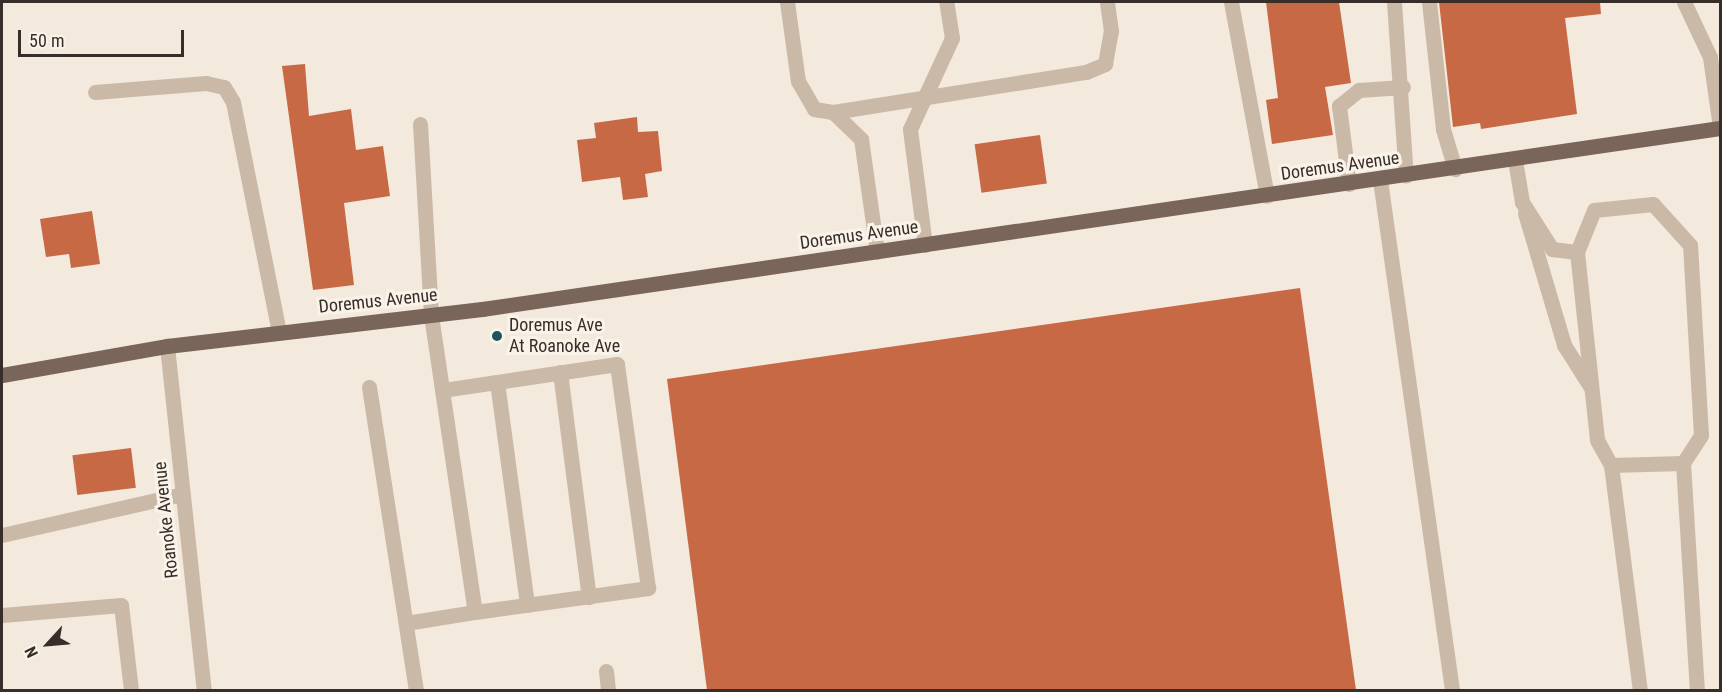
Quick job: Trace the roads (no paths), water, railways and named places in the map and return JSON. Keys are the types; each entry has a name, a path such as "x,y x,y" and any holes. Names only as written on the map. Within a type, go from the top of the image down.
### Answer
{"main road":[{"name":"Doremus Avenue","path":"2,375 167,346 431,315 1380,180 1720,127"}],"street":[{"path":"787,2 798,81 814,110 833,112 1086,72 1105,64 1111,31 1107,2"},
{"path":"925,245 910,129 920,99 952,38 946,2"},
{"path":"1231,2 1267,196"},
{"path":"1394,2 1403,87 1406,176"},
{"path":"1429,2 1443,129 1455,169"},
{"path":"1684,2 1710,57 1720,127"},
{"path":"95,92 206,83 224,87 233,102 279,332"},
{"path":"1349,184 1339,106 1359,90 1403,87"},
{"path":"833,112 861,139 877,252"},
{"path":"420,124 431,315 475,612"},
{"path":"1515,160 1537,269 1564,345 1592,388"},
{"path":"1380,180 1452,690"},
{"path":"1522,202 1552,249 1577,252"},
{"path":"1640,690 1611,465 1597,440 1577,252 1594,210 1653,204 1690,245 1701,435 1683,463 1697,690"},
{"name":"Roanoke Avenue","path":"167,346 204,690"},
{"path":"406,623 648,588 617,364 442,390"},
{"path":"560,372 588,597"},
{"path":"497,382 528,605"},
{"path":"369,387 416,690"},
{"path":"1611,465 1683,463"},
{"path":"2,535 182,494"},
{"path":"2,615 122,605 131,690"},
{"path":"606,671 608,690"}],"place":[{"name":"Doremus Ave At Roanoke Ave","path":"497,336"}]}
